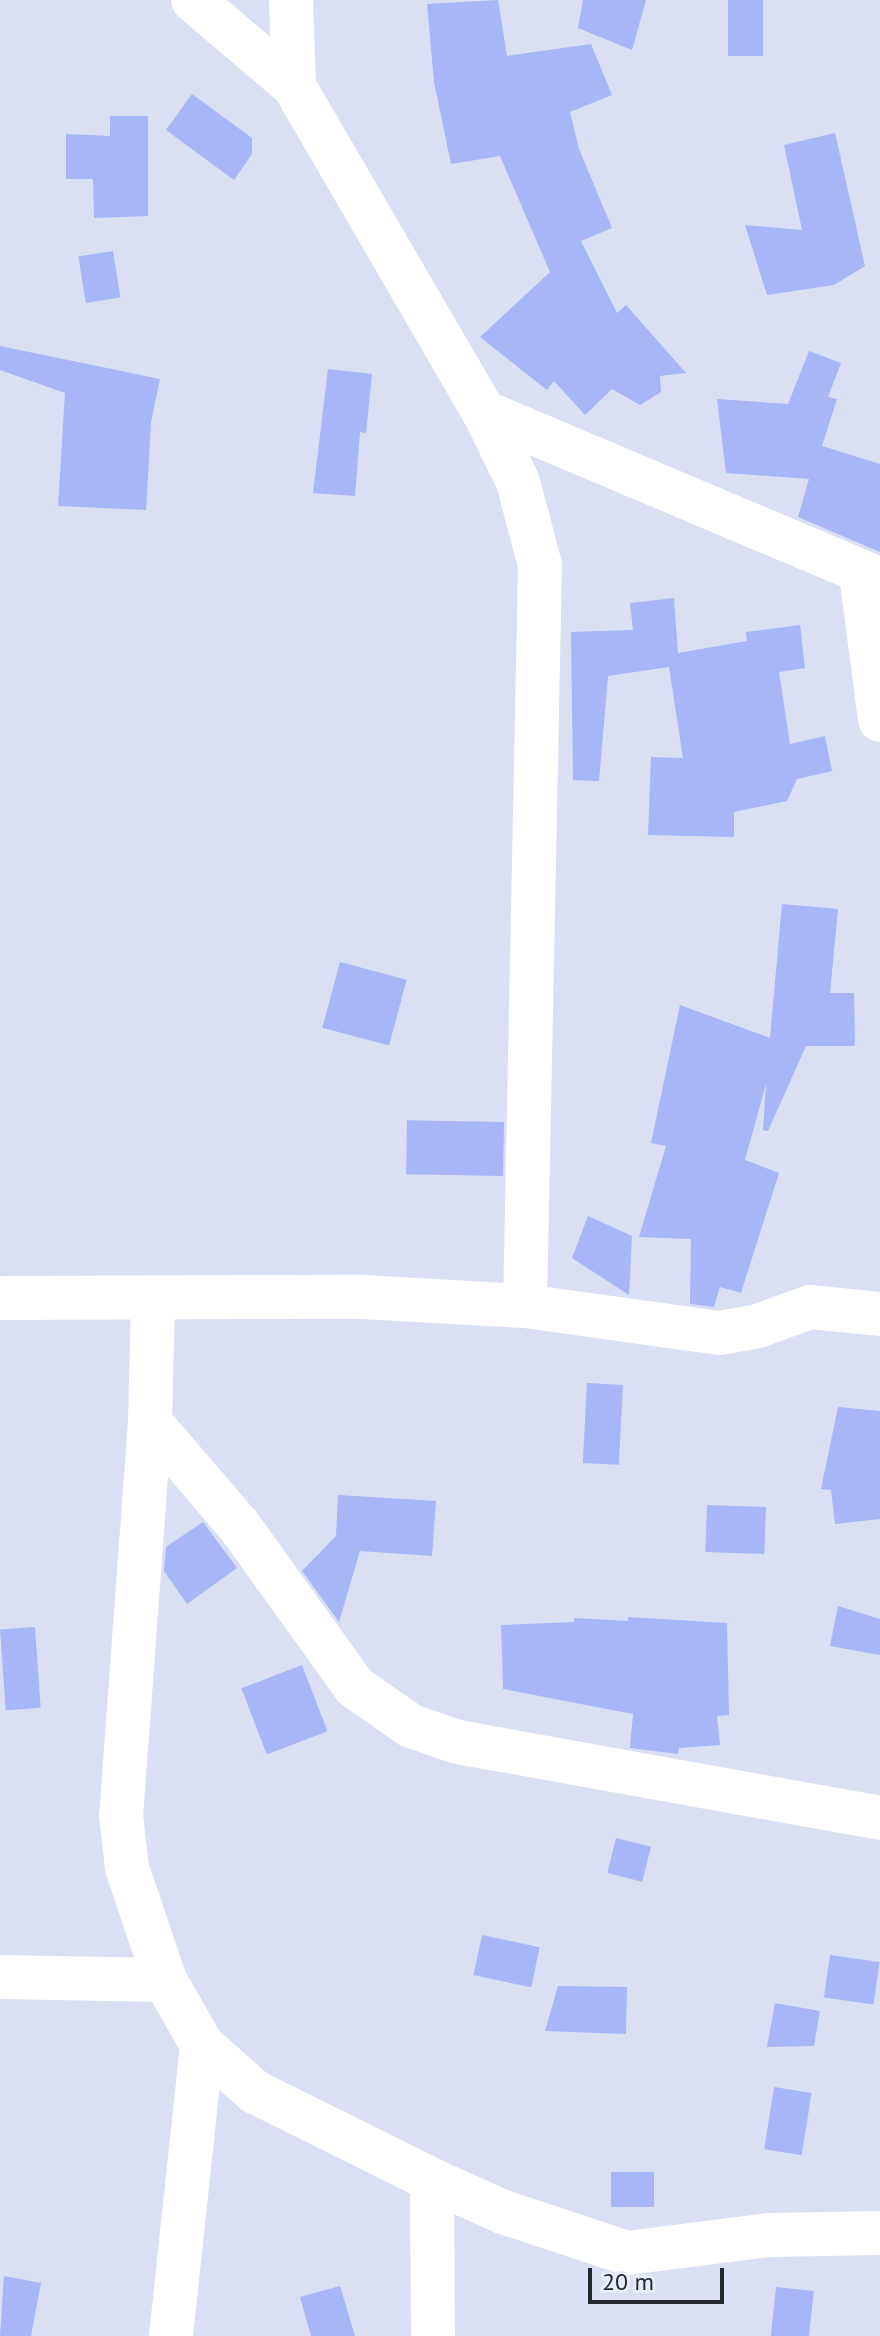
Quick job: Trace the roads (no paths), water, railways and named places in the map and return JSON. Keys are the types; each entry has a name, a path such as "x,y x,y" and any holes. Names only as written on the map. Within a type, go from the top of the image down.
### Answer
{"street":[{"path":"193,0 294,86 484,412 518,482 540,565 525,1306"},
{"path":"291,0 294,86"},
{"path":"484,412 871,577 880,720"},
{"path":"0,1298 363,1297 525,1306 719,1333 758,1326 810,1307 880,1314"},
{"path":"153,1299 150,1422 121,1815 127,1868 165,1980 202,2045 255,2092 432,2180 503,2212 627,2253 769,2235 880,2233"},
{"path":"150,1422 240,1527 355,1687 411,1726 458,1742 880,1818"},
{"path":"0,1977 165,1980"},
{"path":"171,2336 202,2045"},
{"path":"432,2180 433,2336"}]}
